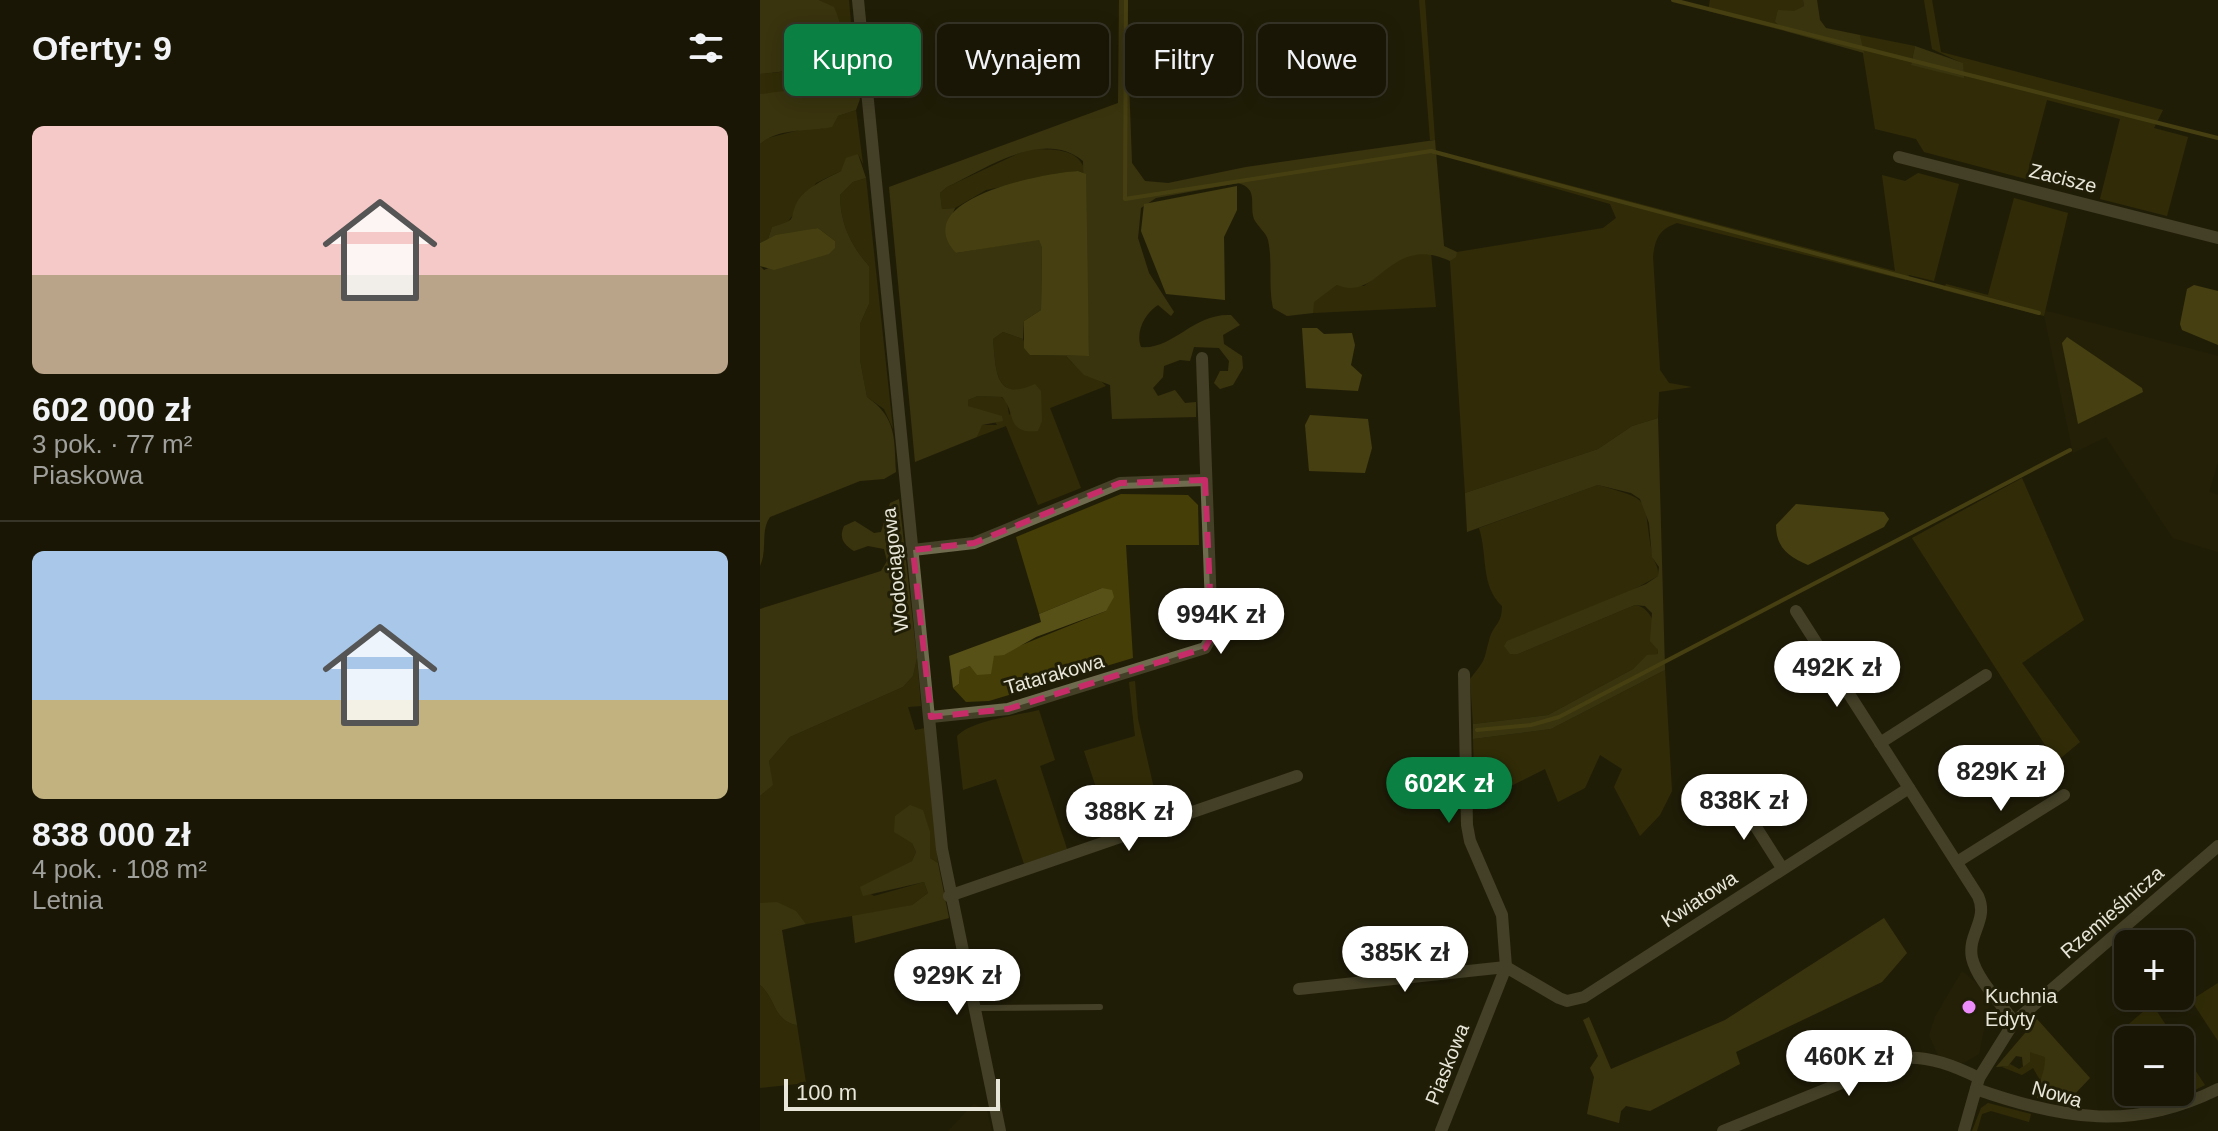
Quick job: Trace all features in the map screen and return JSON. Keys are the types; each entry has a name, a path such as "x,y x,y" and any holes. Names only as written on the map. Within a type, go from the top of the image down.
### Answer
{"street":[{"name":"Wodociągowa","path":"858,0 949,896 1000,1131"},
{"name":"Zacisze","path":"1899,157 2218,238"},
{"name":"Tatarakowa","path":"931,717 1008,709 1205,648 1212,636 1202,358"},
{"path":"913,550 974,543 1120,483 1205,480"},
{"path":"1796,611 1957,862 1983,908 1972,944 1972,959 2014,1022"},
{"name":"Piaskowa","path":"1441,1131 1506,967 1502,915 1470,841 1467,825 1464,674"},
{"path":"1880,743 1986,675"},
{"path":"949,896 1297,776"},
{"name":"Kwiatowa","path":"1506,967 1559,998 1578,1000 1909,788"},
{"path":"1957,862 2064,795"},
{"path":"1737,797 1782,868"},
{"name":"Rzemieślnicza","path":"1964,1131 1977,1083 2014,1022 2218,846"},
{"path":"1299,989 1506,967"},
{"name":"Nowa","path":"1723,1131 1892,1060 1926,1059 1958,1067 1977,1083 2056,1117 2104,1125 2169,1117 2190,1108 2218,1089"}],"lane":[{"path":"973,1008 1100,1007"}],"highlighted area":[{"path":"1205,480 1212,636 1205,648 1008,709 931,717 913,550 974,543 1120,483"}],"shaded area":[{"path":"760,0 819,0 834,7 839,24 784,24 784,71 760,74"},
{"path":"819,0 849,0 851,24 825,24 834,8"},
{"path":"1119,0 1126,0 1125,96 1130,96 1132,163 1145,181 1168,183 1246,167 1435,140 1444,246 1457,252 1456,257 1450,261 1429,255 1413,255 1364,285 1352,288 1337,285 1314,302 1313,313 1287,316 1273,308 1268,240 1254,219 1249,189 1238,183 1156,198 1141,208 1138,238 1149,273 1174,312 1171,316 1158,305 1149,313 1140,329 1141,347 1163,343 1205,320 1231,315 1240,325 1223,335 1224,344 1242,356 1243,368 1233,385 1220,389 1214,383 1220,371 1228,371 1229,361 1219,348 1194,347 1190,361 1180,360 1164,366 1163,377 1153,388 1158,396 1175,390 1185,403 1196,402 1196,417 1112,419 1110,385 1084,375 1066,356 1089,356 1083,161 1067,152 1050,149 1014,155 940,193 942,209 955,208 946,231 956,253 1039,239 1042,248 1041,310 1024,321 1023,339 1003,332 993,339 1000,380 1012,389 1035,384 1041,391 1042,421 1038,431 1021,429 1013,421 1002,397 978,396 968,400 968,406 1002,416 1003,421 982,425 977,437 915,462 889,187 1118,103"},
{"path":"1419,0 1425,0 1435,140 1430,140"},
{"path":"1710,0 1803,0 1804,6 1775,22 1785,31 1708,11"},
{"path":"1803,0 1817,0 1820,20 1826,28 1860,35 1864,53 1785,31 1775,22 1778,10 1794,11 1804,6"},
{"path":"1924,0 1932,0 1941,52 2163,110 2154,128 2188,137 2167,216 2100,199 2120,119 2047,100 2026,179 1924,152 1916,139 1875,129 1860,35 1915,46 1911,64 1962,63 1932,49"},
{"path":"1915,46 1963,63 1964,78 1911,65"},
{"path":"784,72 784,91 760,94 760,74"},
{"path":"784,91 784,96 858,96 860,99 856,110 838,116 832,127 786,132 760,144 760,94"},
{"path":"856,110 863,164 858,154 841,171 816,183 787,223 772,227 768,239 760,243 760,144 768,138 815,126 822,129 838,116"},
{"path":"1028,149 1071,154 1078,158 1086,174 1078,171 986,190 955,208 942,209 940,193 947,187"},
{"path":"858,154 866,178 853,182 840,195 842,215 848,234 869,266 869,304 860,324 860,360 867,397 884,413 892,430 896,472 884,479 860,481 770,517 765,528 760,566 760,266 764,270 835,241 818,228 768,239 772,227 791,219 797,202 806,192 841,171 846,158"},
{"path":"1481,162 1895,271 1882,175 1905,181 1918,173 1959,184 1934,281 1909,275 1906,280 1677,223 1666,228 1657,240 1653,257 1660,370 1669,383 1692,387 1659,392 1658,418 1632,426 1598,449 1465,493 1450,261 1457,252 1603,228 1616,218 1610,204 1480,167"},
{"path":"1078,171 1086,174 1089,356 1030,355 1024,348 1024,321 1041,310 1042,248 1039,240 956,253 946,234 949,217 964,203 986,192 1038,177"},
{"path":"866,178 893,429 884,409 867,397 860,360 860,324 869,304 869,266 848,234 842,215 840,195 853,182"},
{"path":"1237,186 1237,210 1224,237 1225,300 1166,294 1141,231 1144,204"},
{"path":"2014,198 2068,213 2044,316 1943,290 1946,284 1988,295"},
{"path":"818,228 835,241 835,248 829,254 774,270 760,266 760,243 776,235"},
{"path":"1431,253 1436,307 1313,313 1313,302 1337,285 1364,286 1405,255"},
{"path":"2194,285 2218,291 2218,345 2182,330 2180,324 2187,289"},
{"path":"2043,310 2218,356 2218,462 2209,492 2218,495 2218,552 2173,538 2106,437 2073,453"},
{"path":"1302,328 1317,328 1324,334 1352,333 1355,345 1351,365 1362,375 1358,391 1306,388"},
{"path":"1003,332 1023,339 1030,355 1066,356 1106,386 1050,408 1081,488 1038,505 1006,426 977,437 981,425 997,425 991,415 968,406 968,400 978,396 1001,397 1007,402 1009,415 1035,385 1012,389 1000,380 993,339"},
{"path":"2067,337 2142,388 2143,392 2078,424 2062,343"},
{"path":"1310,415 1368,419 1372,448 1365,473 1309,471 1305,425"},
{"path":"1658,418 1665,670 1551,729 1473,739 1473,724 1548,715 1633,669 1647,655 1658,654 1650,641 1652,613 1645,606 1635,605 1518,654 1510,654 1504,646 1507,641 1646,584 1658,576 1659,567 1652,557 1649,523 1640,499 1631,493 1598,485 1467,532 1465,493 1598,449 1632,426"},
{"path":"2022,478 2084,620 2022,663 2080,742 2056,762 1912,538"},
{"path":"1598,485 1629,495 1643,504 1658,576 1518,654 1635,605 1642,607 1651,617 1658,654 1647,656 1633,669 1548,715 1473,724 1470,679 1484,659 1502,606 1487,579 1479,528"},
{"path":"1121,494 1188,495 1198,505 1199,545 1126,545 1133,658 989,701 966,702 953,688 959,684 960,670 1106,611 1102,588 1039,614 1016,537"},
{"path":"899,499 917,658 913,676 903,687 790,737 769,761 773,785 760,796 760,609 881,571 887,561 884,549 868,546 854,551 843,540 844,526 855,521 874,533 881,532 890,503"},
{"path":"1796,504 1884,512 1889,519 1884,527 1808,565 1784,550 1778,539 1776,525"},
{"path":"1102,588 1112,590 1114,597 1106,611 1036,637 1004,655 994,656 991,674 977,675 970,666 960,670 959,684 953,688 949,656 1041,622 1039,614"},
{"path":"917,658 921,706 908,707 915,730 925,728 938,863 930,858 930,832 912,843 916,852 912,861 861,888 874,896 924,882 928,893 912,905 858,919 852,916 806,924 786,907 760,903 760,796 772,785 769,761 790,737 903,687 913,676"},
{"path":"1665,670 1672,791 1660,815 1640,836 1614,787 1622,769 1600,755 1585,788 1558,802 1545,769 1475,804 1473,739 1551,729"},
{"path":"1135,681 1138,719 1158,806 1116,820 1111,833 1084,751 1135,736 1129,682"},
{"path":"1039,710 1055,760 1040,766 1067,849 1024,864 996,779 963,790 957,736 983,722"},
{"path":"910,805 923,810 930,832 930,858 938,863 949,918 855,943 852,916 912,905 928,893 924,882 863,896 860,887 912,861 916,852 912,843 894,832 895,816"},
{"path":"777,902 796,911 806,924 782,930 797,1025 783,1019 760,985 760,903"},
{"path":"1884,918 1907,953 1882,982 1736,1052 1740,1064 1650,1111 1626,1106 1621,1111 1619,1123 1587,1114 1594,1077 1590,1068 1598,1056 1583,1020 1589,1017 1611,1069 1725,1020"},
{"path":"1962,971 1986,992 1989,1005 1979,1054 1963,1063 1938,1055 1929,1035 1935,1017"},
{"path":"2218,983 2218,1041 2194,1005 2194,998"},
{"path":"760,985 783,1019 797,1025 806,1083 760,1088"},
{"path":"2145,1010 2156,1010 2167,1026 2126,1026"},
{"path":"2037,1019 2090,1078 2073,1096 2075,1105 2037,1098 2045,1057 2030,1052 2030,1062 2023,1067 2022,1057 2016,1056 2008,1066 1996,1067"},
{"path":"2030,1051 2045,1056 2046,1071 2040,1080 2033,1068 2022,1075 2002,1067 2010,1064 2019,1069 2030,1062"},
{"path":"2194,1068 2205,1085 2194,1091"},
{"path":"1988,1103 2031,1114 2029,1122 1991,1111 1982,1114 1977,1131 1972,1131 1981,1108"},
{"path":"974,1104 987,1111 992,1131 948,1131"}],"waterway":[{"path":"1126,0 1125,199 1431,151 2039,313"},
{"path":"1673,0 2218,138"},
{"path":"1477,730 1531,725 1559,717 2070,450"}],"place":[{"name":"Kuchnia Edyty","path":"1969,1007"}]}
